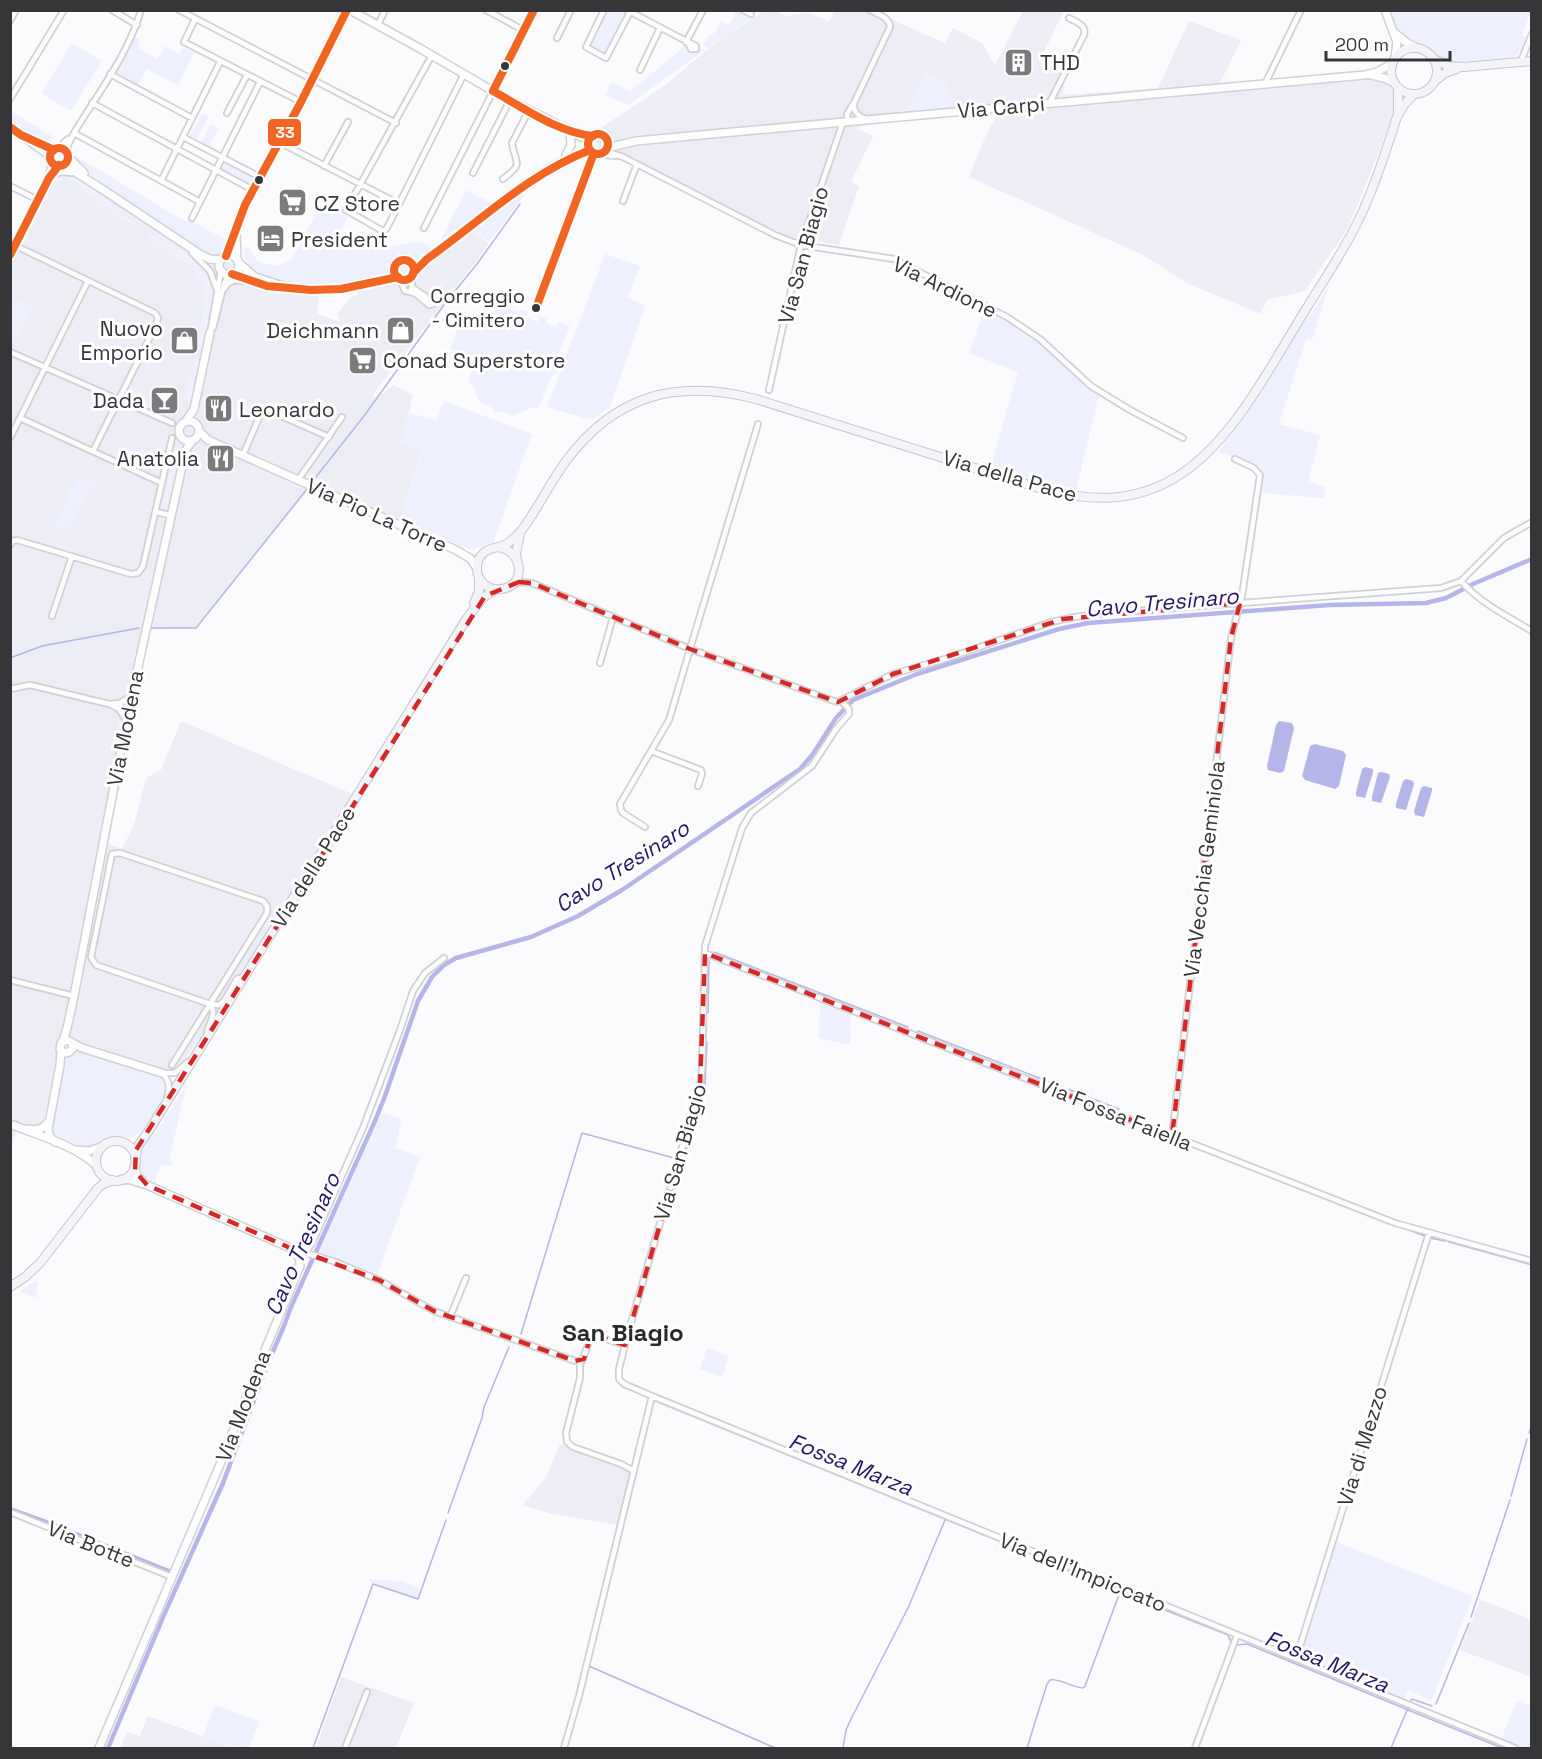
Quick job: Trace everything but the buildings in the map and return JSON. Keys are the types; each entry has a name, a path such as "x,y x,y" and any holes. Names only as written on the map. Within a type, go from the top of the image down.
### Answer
{"main road":[{"path":"1417,48 1448,66 1464,67 1532,61"},
{"name":"Via Carpi","path":"1394,61 1402,51 1417,48"},
{"path":"1433,58 1437,69 1435,81"},
{"path":"1394,61 1391,73 1396,85"},
{"path":"1414,94 1427,91 1445,74 1464,67"},
{"name":"Via Carpi","path":"1396,85 1405,92 1414,94"},
{"name":"Via della Pace","path":"498,547 521,532 564,464 594,430 610,417 643,400 665,393 687,390 717,391 756,399 1068,496 1092,499 1117,498 1161,485 1186,471 1206,455 1233,423 1354,230 1367,201 1397,117 1399,106 1396,85"},
{"name":"Via della Pace","path":"1397,117 1414,94"},
{"name":"Via della Pace","path":"518,563 516,554 521,532"},
{"path":"498,547 509,550 518,563 517,577 511,585 503,589 486,586 478,574 478,561 482,554 498,547"},
{"name":"Via della Pace","path":"122,1179 131,1173 138,1146 164,1108 467,618 478,595 478,574"},
{"name":"Via della Pace","path":"467,618 483,598 496,589"},
{"name":"Via della Pace","path":"101,1147 110,1142 136,1139 158,1116"},
{"path":"120,1142 130,1148 135,1163"},
{"path":"82,1207 96,1184 97,1155 101,1147"},
{"path":"97,1167 105,1178 113,1180"},
{"path":"10,1287 40,1263 98,1188 113,1180 122,1179"}],"street":[{"path":"10,21 16,10"},
{"path":"10,99 64,10"},
{"path":"112,10 137,25"},
{"path":"10,255 13,244 49,178 66,161 68,145 125,49 137,25 141,10"},
{"path":"179,10 396,123"},
{"path":"197,428 194,409 210,333 215,321 223,258 253,190 349,10"},
{"name":"Via Carpi","path":"349,10 493,91 570,131 586,136 598,149"},
{"path":"378,25 385,10"},
{"path":"486,10 523,30"},
{"path":"424,228 534,10"},
{"path":"557,38 571,10"},
{"path":"604,10 586,47 606,58 628,11 687,42 704,10"},
{"path":"640,18 644,10"},
{"path":"743,10 751,14"},
{"path":"846,119 890,27 888,20 870,10"},
{"path":"1264,85 1300,10"},
{"path":"1385,10 1397,42 1394,61"},
{"path":"1050,102 1085,31 1083,26 1069,18"},
{"path":"195,19 184,42 301,102"},
{"path":"640,70 660,28"},
{"path":"1393,30 1407,43 1417,48"},
{"path":"1521,61 1532,34"},
{"path":"432,55 346,210 384,231 387,228 464,74"},
{"name":"Via Carpi","path":"598,149 636,141 832,123 846,119 870,120 1365,75 1377,72 1394,61"},
{"path":"161,181 220,62"},
{"path":"1272,71 1277,79 1284,83"},
{"path":"110,75 192,118"},
{"path":"227,113 246,75"},
{"name":"Via Carpi","path":"1365,75 1384,78 1396,85"},
{"path":"192,218 260,82"},
{"path":"473,173 510,100"},
{"path":"846,119 852,116 855,101"},
{"path":"92,103 253,190"},
{"path":"854,109 858,115 870,120"},
{"path":"503,179 517,166 518,159 513,143 529,110"},
{"name":"Via San Biagio","path":"768,390 801,244 846,119"},
{"path":"324,166 348,122"},
{"path":"10,127 53,154"},
{"path":"566,155 571,145 570,131"},
{"path":"49,178 53,154 74,133"},
{"path":"74,133 200,202"},
{"name":"Via Carpi","path":"598,149 599,135 606,138 636,141"},
{"path":"183,137 256,175"},
{"path":"536,308 591,173 598,149 606,138"},
{"path":"279,142 399,204"},
{"path":"53,154 63,149 75,166 102,189"},
{"path":"526,185 566,155 598,149"},
{"path":"192,254 230,275 275,288 333,290 380,280 407,279 427,259 526,185 563,161 598,149"},
{"name":"Via Ardione","path":"598,149 637,164 775,235 801,244 894,259 1007,317 1040,339 1091,386 1183,438"},
{"path":"53,154 54,164 81,175 207,259 232,256 255,277 286,288"},
{"path":"623,201 637,164"},
{"path":"49,178 62,172 81,175"},
{"path":"10,186 38,200"},
{"path":"220,291 225,280 238,268 236,230"},
{"path":"178,241 210,271 220,291"},
{"path":"13,244 155,313 158,318 93,451"},
{"path":"380,280 400,261 427,259"},
{"path":"409,261 414,267 411,290"},
{"path":"395,266 395,272 405,291 411,290 433,300 433,304 429,305 411,290"},
{"path":"220,291 236,280 260,284"},
{"path":"10,438 88,281"},
{"path":"10,352 172,423 185,422 197,428"},
{"path":"180,434 194,409"},
{"path":"243,455 264,410 329,437"},
{"name":"Via Pio La Torre","path":"298,480 342,417"},
{"path":"10,419 19,420 93,451 162,483"},
{"path":"172,423 180,434"},
{"path":"645,827 623,813 620,804 669,720 758,424"},
{"name":"Via Pio La Torre","path":"197,428 208,440"},
{"name":"Via Modena","path":"55,1142 49,1133 49,1121 60,1065 68,1047 67,1028 126,720 183,462 197,428"},
{"name":"Via Pio La Torre","path":"180,434 185,441 208,440 456,550 471,555 482,554"},
{"name":"Via Modena","path":"180,434 183,462"},
{"path":"10,545 17,540 131,574 138,573 143,566 172,438"},
{"path":"1235,459 1254,468 1260,475 1239,604"},
{"path":"156,512 171,515"},
{"path":"511,585 522,582 532,583 690,649 845,705 893,674 1063,619 1107,613 1465,586 1504,538 1532,522"},
{"name":"Via Pio La Torre","path":"456,550 471,559 478,574"},
{"path":"52,616 72,556"},
{"path":"518,563 524,576 532,583"},
{"path":"1465,586 1483,602 1532,631"},
{"name":"Via Vecchia Geminiola","path":"1172,1136 1231,638 1239,604"},
{"path":"600,663 613,617"},
{"path":"10,689 30,685 129,708"},
{"path":"119,706 131,696"},
{"name":"Via San Biagio","path":"625,1345 700,1086 705,953 708,935 745,821 812,766 836,729 849,714 845,705"},
{"path":"119,706 126,720"},
{"path":"651,752 701,770 698,786"},
{"path":"172,1065 210,1004 267,913 267,906 263,901 117,852 112,854 91,957 96,965 210,1004 219,1005 237,979 244,977"},
{"path":"91,905 101,907"},
{"name":"Via Fossa Faiella","path":"705,953 1395,1223 1532,1261"},
{"path":"305,1255 363,1128 413,991 425,973 444,958"},
{"path":"10,980 74,996"},
{"path":"207,1037 207,1026 214,1014 210,1004"},
{"path":"68,1047 82,1048 162,1073 172,1074 198,1052"},
{"path":"162,1073 167,1079 169,1089 164,1108"},
{"path":"12,1125 36,1130 43,1128 49,1121"},
{"path":"12,1125 69,1148 87,1157 97,1167"},
{"path":"69,1148 88,1151 101,1147"},
{"path":"135,1163 138,1177 147,1185"},
{"path":"122,1179 147,1185 288,1247 296,1253 333,1261 379,1280 425,1307 450,1317 580,1362"},
{"name":"Via di Mezzo","path":"1296,1659 1429,1233"},
{"name":"Via Modena","path":"99,1749 219,1467 305,1255"},
{"path":"450,1317 466,1278"},
{"path":"580,1362 584,1359 592,1337 625,1345"},
{"name":"Via dell'Impiccato","path":"625,1345 618,1375 624,1384 1515,1749"},
{"path":"580,1362 581,1373 566,1434 567,1442 573,1448 621,1464 634,1471"},
{"path":"564,1749 652,1396"},
{"name":"Via Botte","path":"10,1512 172,1577"},
{"path":"1195,1749 1237,1635"},
{"path":"345,1749 367,1692"}],"highlighted area":[{"path":"519,582 532,583 690,649 838,702 893,674 1063,619 1240,603 1231,638 1172,1136 705,953 700,1086 625,1345 591,1334 584,1359 575,1361 434,1311 379,1280 306,1253 299,1257 288,1247 147,1185 135,1171 136,1150 485,596"}],"shaded area":[{"path":"766,10 778,11 785,16 808,13 829,21 835,11 872,11 945,43 953,28 982,43 995,65 1023,11 1064,11 1039,62 1066,72 1063,95 1158,88 1189,21 1241,40 1218,88 1382,79 1391,84 1396,96 1395,112 1348,228 1305,291 1267,300 1260,314 1189,284 1141,254 969,177 986,135 998,113 973,110 868,119 858,129 873,136 851,182 859,186 839,245 770,233 599,145 590,135 664,86 715,43"},
{"path":"606,11 619,11 626,14 606,55 588,47"},
{"path":"736,11 751,18 707,48 703,46 709,34 714,34 721,21 726,24 731,22"},
{"path":"1389,11 1531,11 1522,35 1526,37 1518,55 1514,58 1463,64 1443,60 1427,48 1409,42 1395,27"},
{"path":"134,37 139,39 140,49 158,59 165,46 179,54 183,47 194,53 178,85 147,69 138,85 115,72"},
{"path":"72,43 102,61 71,111 41,93"},
{"path":"684,44 693,53 700,48 705,50 628,105 605,95 611,82 630,91 676,54"},
{"path":"925,73 950,85 944,98 953,97 955,108 907,113"},
{"path":"10,111 54,137 49,146 11,122"},
{"path":"202,113 209,117 197,139 190,136"},
{"path":"210,124 219,128 209,146 201,142"},
{"path":"72,154 185,221 192,221 228,241 227,251 214,258 208,257 85,171 71,158"},
{"path":"56,160 205,261 246,263 254,271 320,287 317,314 341,322 337,314 348,300 374,284 395,280 407,281 414,277 424,264 472,229 489,244 372,396 377,398 393,385 413,395 402,443 421,452 400,519 312,485 210,612 194,628 143,627 103,842 122,849 134,824 146,778 161,770 181,721 362,798 297,907 179,1067 172,1071 161,1070 57,1039 58,1054 43,1124 35,1127 19,1121 11,1148 11,244 14,246"},
{"path":"224,162 254,178 250,185 220,169"},
{"path":"62,174 70,175 88,185 136,223 135,228 130,228 132,225 64,176 58,183 52,180"},
{"path":"466,190 491,203 440,241"},
{"path":"519,194 524,196 489,242 473,230"},
{"path":"323,200 349,214 339,235 374,249 413,242 425,243 432,249 409,263 412,271 406,277 399,275 396,270 359,282 329,287 272,278 259,274 250,266 242,251 247,246 258,262 277,266 292,259"},
{"path":"148,234 188,254 208,272 212,283 213,307 205,345 201,349 197,350 194,345 198,345 206,294 195,274 196,271 150,238 148,240"},
{"path":"605,254 640,266 628,297 645,306 610,407 591,420 547,407"},
{"path":"1330,282 1312,340 1306,339 1279,424 1320,435 1308,482 1325,487 1324,498 1260,493 1263,472 1260,466 1218,452 1312,313"},
{"path":"11,297 32,307 12,346 10,345"},
{"path":"499,298 511,303 509,309 519,312 521,309 528,312 526,317 538,322 540,316 547,319 546,323 556,327 558,322 570,326 554,367 558,369 557,372 551,379 538,409 533,407 513,416 500,411 495,414 493,408 480,403 472,384 468,383 475,359 450,349 461,319 470,322 473,318 489,324"},
{"path":"985,307 1031,334 1100,391 1075,495 989,472 1018,372 969,353"},
{"path":"193,357 199,358 201,362 190,413 187,412 189,402 183,395 187,395"},
{"path":"445,401 532,434 493,543 476,549 470,550 400,519 421,453 402,443 409,413 436,420"},
{"path":"176,446 182,447 169,506 164,510 160,504 163,504"},
{"path":"77,478 94,486 91,491 88,490 68,532 54,527"},
{"path":"820,1001 851,1013 850,1045 819,1038"},
{"path":"79,1051 158,1074 164,1078 166,1089 156,1111 145,1128 133,1137 112,1137 89,1149 78,1148 57,1138 53,1133 51,1127 63,1064 69,1055"},
{"path":"187,1084 169,1160 173,1161 172,1166 160,1167 155,1186 139,1174 139,1157 142,1146 155,1133"},
{"path":"382,1113 402,1119 395,1148 420,1157 377,1275 318,1253"},
{"path":"38,1279 36,1298 19,1292"},
{"path":"707,1348 729,1356 722,1377 700,1369"},
{"path":"560,1444 625,1468 630,1472 618,1525 549,1513 523,1505 546,1477"},
{"path":"1336,1542 1473,1596 1431,1701 1408,1690 1404,1699 1300,1657"},
{"path":"370,1579 400,1581 420,1588 418,1597 369,1582"},
{"path":"1480,1600 1531,1619 1531,1677 1460,1650"},
{"path":"341,1677 414,1703 396,1748 316,1748"},
{"path":"1517,1701 1531,1706 1531,1748 1522,1748 1501,1739"},
{"path":"215,1705 259,1721 249,1748 238,1748 203,1736"},
{"path":"148,1716 238,1748 120,1748 127,1732 140,1736"}],"water":[{"path":"1279,721 1292,723 1294,728 1284,771 1280,773 1268,770 1267,766 1276,725"},
{"path":"1315,744 1343,751 1346,755 1339,786 1335,789 1305,780 1302,776 1310,746"},
{"path":"1365,767 1373,769 1373,773 1365,798 1356,796 1356,792 1362,769"},
{"path":"1378,773 1389,774 1390,777 1381,803 1372,801 1372,797"},
{"path":"1406,779 1413,781 1414,784 1406,810 1396,808 1396,804 1403,781"},
{"path":"1424,786 1432,788 1432,791 1424,817 1415,815 1414,811 1421,788"}],"waterway":[{"path":"312,482 364,416 520,204"},
{"path":"149,628 196,628 307,489"},
{"name":"Cavo Tresinaro","path":"108,1748 223,1483 291,1307 375,1121 418,1001 432,977 444,965 456,958 531,937 578,916 622,890 800,769 813,754 836,718 853,700 917,674 1059,629 1088,623 1329,605 1426,603 1446,598 1532,559"},
{"path":"10,658 42,646 139,628"},
{"path":"714,952 908,1027"},
{"path":"708,1013 709,960"},
{"path":"721,962 1015,1078"},
{"path":"918,1031 1119,1109"},
{"path":"684,1157 705,1086 707,1042"},
{"path":"1019,1079 1132,1124"},
{"path":"1137,1126 1173,1140"},
{"path":"521,1334 582,1133 674,1158"},
{"path":"1338,1204 1425,1236"},
{"path":"1430,1238 1445,1241"},
{"path":"1449,1242 1532,1265"},
{"path":"448,1513 484,1407 509,1347"},
{"name":"Fossa Marza","path":"658,1402 1033,1555"},
{"path":"1529,1433 1532,1425"},
{"path":"1511,1496 1527,1439"},
{"path":"1471,1617 1510,1500"},
{"path":"10,1509 38,1519"},
{"path":"41,1520 171,1572"},
{"path":"313,1748 373,1584 418,1599 446,1520"},
{"path":"843,1748 846,1730 908,1608 945,1520"},
{"name":"Fossa Marza","path":"1043,1559 1228,1635 1231,1642"},
{"path":"1027,1748 1050,1680 1079,1688 1085,1686 1120,1592"},
{"path":"1436,1704 1469,1623"},
{"name":"Fossa Marza","path":"1237,1645 1247,1644 1406,1709"},
{"path":"589,1666 775,1748"},
{"path":"1410,1702 1412,1699 1432,1706"},
{"path":"1391,1748 1408,1708"},
{"name":"Fossa Marza","path":"1408,1710 1502,1748"}],"transit line":[{"name":"33","path":"226,256 245,205 301,102 347,10"},
{"name":"33","path":"493,91 534,10"},
{"name":"33","path":"493,91 567,130 593,136"},
{"name":"33","path":"10,127 21,135 54,150"},
{"name":"33","path":"598,134 605,137 608,144 605,151 598,154 591,151 588,144 591,137 598,134"},
{"name":"33","path":"59,148 65,151 68,157 65,163 59,166 53,163 50,157 53,151 59,148"},
{"name":"33","path":"413,273 427,259 525,185 567,160 590,150"},
{"name":"33","path":"536,308 594,153"},
{"name":"33","path":"10,255 49,178 59,165"},
{"name":"33","path":"404,260 411,263 414,270 411,277 404,280 397,277 394,270 397,263 404,260"},
{"name":"33","path":"232,274 267,286 311,290 341,289 398,277"}],"place":[{"name":"THD","path":"1019,62"},
{"name":"CZ Store","path":"293,203"},
{"name":"President","path":"270,239"},
{"name":"Correggio - Cimitero","path":"536,308"},
{"name":"Deichmann","path":"400,330"},
{"name":"Nuovo Emporio","path":"184,340"},
{"name":"Conad Superstore","path":"362,360"},
{"name":"Dada","path":"165,400"},
{"name":"Leonardo","path":"218,409"},
{"name":"Anatolia","path":"220,458"}],"district":[{"name":"San Biagio","path":"623,1332"}]}
